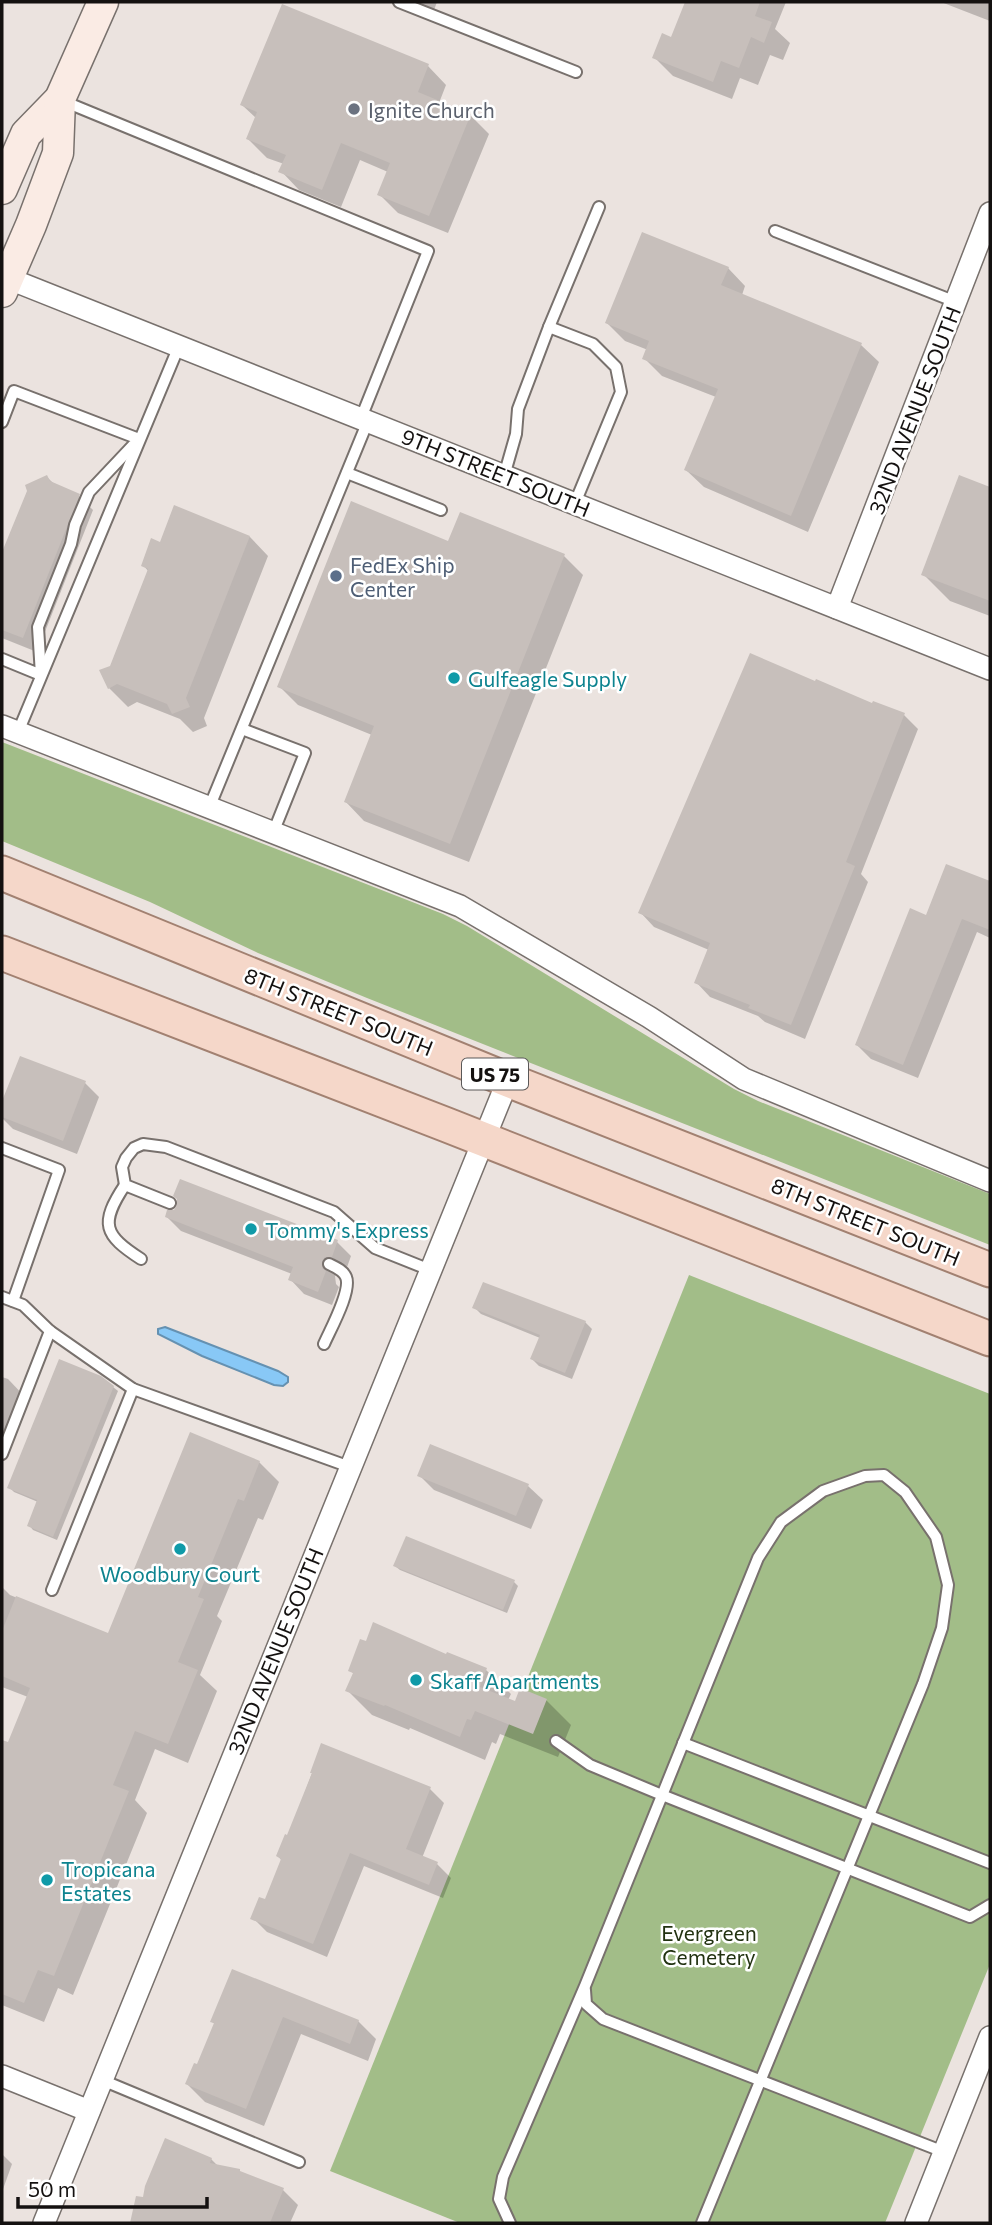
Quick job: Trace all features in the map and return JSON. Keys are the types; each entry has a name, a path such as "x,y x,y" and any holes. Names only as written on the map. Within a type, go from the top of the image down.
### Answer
{"main road":[{"name":"8TH STREET SOUTH","path":"2,873 508,1080 990,1270"},
{"path":"2,953 990,1339"}],"street":[{"path":"2,189 26,134 60,99 103,2"},
{"path":"4,282 31,225 58,153 60,99"},
{"name":"32ND AVENUE SOUTH","path":"837,608 990,213"},
{"name":"9TH STREET SOUTH","path":"4,282 179,346 990,669"},
{"path":"10,729 460,906 649,1017 744,1079 990,1181"},
{"name":"32ND AVENUE SOUTH","path":"44,2223 508,1080"},
{"path":"916,2223 990,2037"},
{"path":"2,2076 89,2112"}],"lane":[{"path":"399,2 576,72"},
{"path":"60,99 428,251 364,420 347,473 209,808"},
{"path":"504,476 516,434 518,409 599,207"},
{"path":"775,231 956,302"},
{"path":"549,327 593,344 616,367 621,392 575,503"},
{"path":"10,729 40,675 179,346"},
{"path":"2,422 15,391 139,439"},
{"path":"40,675 38,627 71,544 79,514 89,492 139,439"},
{"path":"347,473 441,510"},
{"path":"2,660 40,675"},
{"path":"242,729 305,753 274,833"},
{"path":"141,1259 114,1239 109,1229 115,1201 125,1185 122,1167 134,1148 143,1144 166,1147 334,1212 375,1248 430,1270"},
{"path":"2,1148 59,1170 13,1301"},
{"path":"125,1185 170,1202"},
{"path":"324,1345 347,1292 348,1279 342,1271 329,1264"},
{"path":"2,1297 23,1305 50,1331 134,1389 350,1467"},
{"path":"2,1454 50,1331"},
{"path":"52,1590 134,1389"},
{"path":"510,2223 499,2199 503,2177 584,1986 758,1558 781,1522 823,1491 865,1476 884,1475 905,1492 936,1537 948,1585 942,1628 869,1815 702,2223"},
{"path":"556,1741 590,1765 970,1917 990,1905"},
{"path":"683,1743 990,1863"},
{"path":"584,1986 586,2004 603,2019 944,2152"},
{"path":"102,2080 299,2162"}],"green space":[{"path":"2,742 443,914 467,926 734,1089 990,1194 990,1245 367,998 258,953 150,902 2,841"},
{"name":"Evergreen Cemetery","path":"689,1275 990,1394 990,1964 885,2223 460,2223 330,2171"}],"water":[{"path":"165,1327 278,1371 288,1377 288,1382 283,1386 274,1385 202,1356 158,1334 158,1329"}],"building":[{"path":"685,2 760,2 755,16 772,22 764,43 751,37 739,68 721,61 713,82 652,58 662,33 671,37"},
{"name":"Ignite Church","path":"282,4 429,64 418,92 471,114 429,216 377,195 390,163 341,143 322,190 278,172 286,155 246,139 257,112 240,105"},
{"path":"642,232 729,267 721,285 862,343 791,516 684,470 718,389 642,359 649,341 605,323"},
{"path":"47,475 50,481 80,494 23,638 2,630 2,552 27,491 25,485"},
{"path":"959,475 990,487 990,601 921,575"},
{"name":"Gulfeagle Supply","path":"351,501 448,541 460,512 565,554 450,844 344,802 374,726 277,687"},
{"path":"174,505 250,536 186,698 190,707 172,714 167,704 117,684 108,689 99,670 110,666 148,569 141,566 151,538 160,542"},
{"path":"750,653 815,681 816,679 872,703 873,701 905,713 846,862 855,866 791,1025 694,983 710,943 638,913"},
{"path":"946,864 990,881 990,930 962,919 903,1065 855,1045 910,908 926,915"},
{"path":"20,1056 86,1081 63,1141 2,1117 2,1101"},
{"name":"Tommy's Express","path":"180,1179 338,1240 332,1257 325,1257 322,1261 322,1268 326,1271 318,1292 288,1280 293,1267 165,1217 167,1210 174,1210 177,1205 177,1199 173,1196"},
{"path":"483,1282 586,1321 565,1373 530,1359 540,1335 472,1308"},
{"path":"59,1359 101,1376 114,1386 53,1537 27,1526 37,1500 7,1488"},
{"path":"190,1432 260,1461 244,1501 238,1499 198,1597 204,1599 178,1662 198,1670 168,1744 135,1731 113,1785 129,1791 54,1976 38,1970 24,2003 2,1994 2,1740 8,1742 30,1688 2,1676 2,1631 16,1596 108,1633"},
{"path":"430,1444 529,1484 516,1516 417,1476"},
{"path":"406,1536 515,1580 503,1610 393,1566"},
{"name":"Skaff Apartments","path":"373,1622 446,1654 447,1652 487,1668 480,1687 515,1701 520,1688 547,1699 533,1734 475,1711 471,1720 467,1719 460,1737 345,1691 353,1673 348,1671 360,1639 366,1641"},
{"path":"321,1743 431,1787 406,1849 438,1862 429,1885 350,1853 313,1944 250,1919 259,1897 265,1899 281,1859 276,1856 312,1773"},
{"path":"232,1969 359,2020 350,2044 283,2017 246,2109 185,2084 194,2063 197,2064 214,2023 210,2022"},
{"path":"165,2138 212,2158 210,2163 240,2169 284,2188 270,2223 130,2223 136,2196 143,2197"}],"place":[{"name":"Ignite Church","path":"354,109"},
{"name":"FedEx Ship Center","path":"336,576"},
{"name":"Gulfeagle Supply","path":"454,678"},
{"name":"Tommy's Express","path":"251,1229"},
{"name":"Woodbury Court","path":"180,1549"},
{"name":"Skaff Apartments","path":"416,1680"},
{"name":"Tropicana Estates","path":"47,1880"}]}
